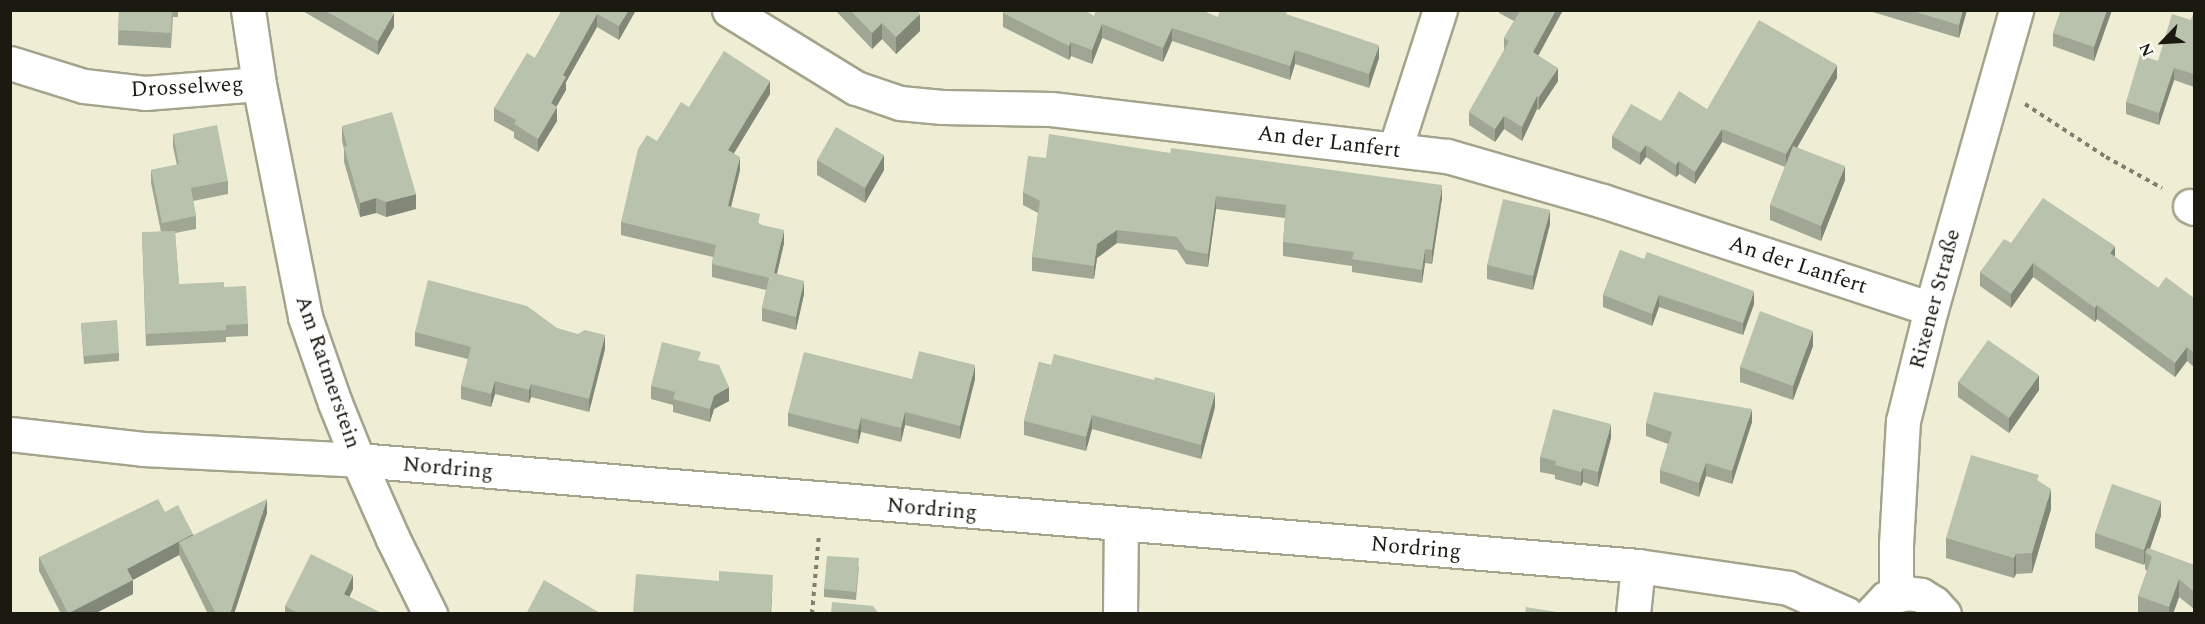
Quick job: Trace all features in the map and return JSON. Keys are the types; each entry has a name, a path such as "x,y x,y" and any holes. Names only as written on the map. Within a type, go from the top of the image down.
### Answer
{"street":[{"name":"Am Ratmerstein","path":"248,10 259,84 305,317 358,460 430,614"},
{"name":"An der Lanfert","path":"729,10 856,88 900,102 942,107 1051,109 1447,156 1603,201 1931,309"},
{"path":"1395,149 1440,10"},
{"name":"Rixener Straße","path":"1883,604 1896,545 1903,421 1931,309 2016,10"},
{"name":"Drosselweg","path":"10,63 84,86 145,93 259,84"},
{"name":"Nordring","path":"10,434 143,449 358,460 1121,525 1638,566 1788,588 1847,614"},
{"path":"1120,614 1121,525"},
{"path":"1633,614 1638,566"},
{"path":"1883,604 1921,595 1934,603 1944,614"}],"path":[{"path":"1994,82 2051,122 2192,207"},
{"path":"813,614 822,500"}],"building":[{"path":"119,10 172,10 171,33 118,30"},
{"path":"324,10 385,10 394,13 378,41"},
{"path":"562,10 629,10 619,26 597,14 563,75 566,77 551,103 557,107 538,139 514,124 516,120 494,108 527,53 535,58"},
{"path":"850,10 917,10 920,14 896,37 882,23 872,33"},
{"path":"1005,10 1085,10 1094,16 1096,10 1201,10 1218,17 1220,10 1286,10 1286,14 1379,45 1369,74 1295,50 1290,66 1172,28 1163,48 1102,24 1092,50 1071,42 1069,46 1003,13"},
{"path":"1519,10 1556,10 1533,52 1558,68 1539,97 1537,96 1522,127 1504,116 1495,129 1469,112 1509,41 1504,38"},
{"path":"1909,10 1963,10 1959,25"},
{"path":"2061,10 2107,10 2094,47 2053,33"},
{"path":"2194,12 2194,74 2174,68 2159,113 2126,102 2140,55 2158,61 2172,14 2191,20"},
{"path":"1759,20 1837,65 1786,154 1722,129 1695,172 1679,161 1676,165 1646,145 1640,153 1612,136 1631,104 1661,121 1679,91 1707,109"},
{"path":"724,51 770,81 728,150 740,157 728,206 760,214 758,224 784,230 774,273 804,281 796,317 762,308 769,278 712,264 716,245 621,222 638,149 647,135 657,141 681,102 689,107"},
{"path":"392,112 416,194 386,202 376,198 360,203 344,147 347,146 342,126"},
{"path":"217,125 228,181 191,188 196,216 162,223 151,170 179,164 173,134"},
{"path":"836,127 884,155 865,188 817,160"},
{"path":"1049,134 1170,153 1171,148 1442,185 1432,250 1425,249 1422,270 1352,259 1354,252 1283,242 1286,205 1216,196 1208,254 1186,250 1177,237 1117,230 1097,244 1094,266 1032,257 1040,201 1023,192 1028,156 1046,158"},
{"path":"1793,146 1845,166 1821,226 1770,205"},
{"path":"2043,198 2115,246 2110,253 2158,288 2166,277 2194,298 2194,353 2187,347 2175,363 2097,305 2095,308 2033,263 2011,294 1980,272 2004,239 2011,243"},
{"path":"1503,199 1550,210 1533,276 1487,265"},
{"path":"175,231 179,284 224,282 224,287 246,286 248,324 226,325 226,330 146,334 142,232"},
{"path":"1620,250 1644,259 1647,252 1754,291 1743,323 1659,295 1652,314 1603,295"},
{"path":"428,280 527,306 557,328 578,334 585,330 605,335 589,399 531,384 529,390 495,381 491,394 461,386 471,347 415,332"},
{"path":"1760,311 1813,331 1793,386 1740,367"},
{"path":"117,320 119,353 84,356 81,323"},
{"path":"1988,340 2039,375 2009,418 1958,382"},
{"path":"662,342 701,352 698,360 719,365 729,387 714,396 710,409 673,399 675,392 651,386"},
{"path":"919,351 975,365 960,426 905,412 901,428 861,418 858,430 788,413 804,352 912,379"},
{"path":"1054,354 1215,393 1201,445 1092,415 1086,437 1024,421 1039,362 1051,365"},
{"path":"1654,392 1752,409 1732,471 1706,463 1699,483 1660,470 1672,432 1646,423"},
{"path":"1553,409 1611,424 1598,472 1583,468 1581,472 1555,465 1556,461 1540,457"},
{"path":"1971,455 2039,475 2037,480 2051,489 2032,553 2016,554 2014,558 1946,538"},
{"path":"2112,484 2161,501 2144,550 2095,533"},
{"path":"158,499 165,512 178,505 193,534 127,569 133,580 68,613 39,557"},
{"path":"267,499 230,614 216,614 179,542"},
{"path":"2148,548 2194,565 2194,592 2179,579 2169,607 2138,596 2152,557 2145,552"},
{"path":"311,554 353,575 344,594 383,614 299,614 285,606"},
{"path":"827,556 859,558 856,592 824,589"},
{"path":"719,571 773,575 770,614 633,614 636,574 719,581"},
{"path":"544,580 600,613 526,614"},
{"path":"832,602 873,606 879,614 831,614"},
{"path":"1526,607 1569,614 1525,614"}]}
